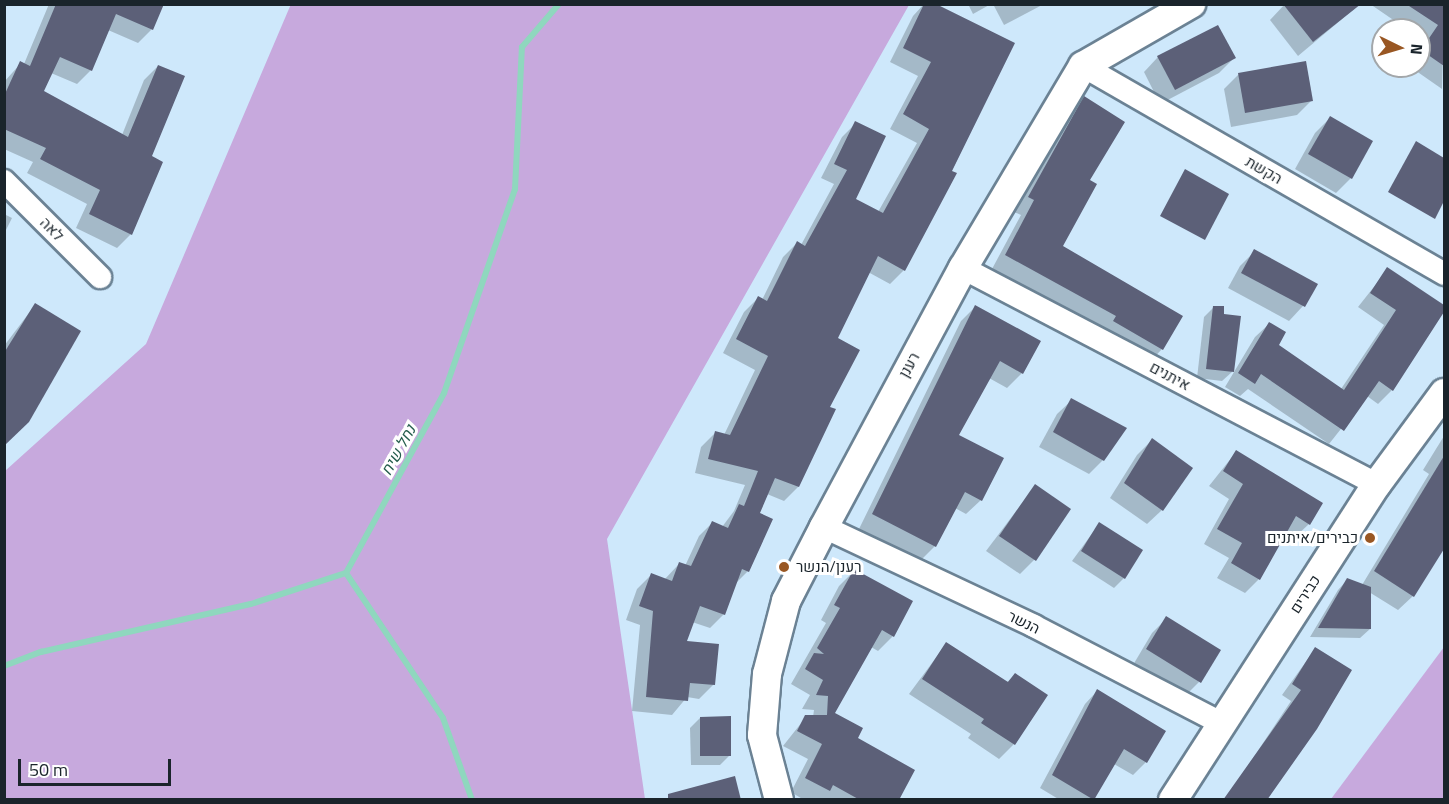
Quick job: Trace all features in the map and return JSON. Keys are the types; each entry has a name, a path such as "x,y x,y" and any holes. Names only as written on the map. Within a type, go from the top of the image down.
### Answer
{"street":[{"name":"רענן","path":"779,800 762,735 766,674 786,601 824,526 963,268 1083,66 1191,4"},
{"name":"הקשת","path":"1083,66 1444,274"},
{"name":"לאה","path":"4,181 100,277"},
{"name":"איתנים","path":"963,268 1377,484"},
{"name":"כבירים","path":"1173,800 1377,484 1444,393"},
{"name":"הנשר","path":"824,526 1034,626 1221,723"}],"shaded area":[{"path":"291,4 909,5 607,539 645,799 5,799 5,471 146,344"},
{"path":"1444,647 1444,799 1331,799"}],"building":[{"path":"56,4 164,4 153,30 116,14 92,71 60,57 44,91 128,137 158,65 185,76 152,156 163,162 132,235 89,214 100,190 40,159 46,148 4,129 4,96 20,61 30,66"},
{"path":"924,4 936,4 1015,43 952,171 957,173 905,271 878,256 838,338 860,350 830,407 836,409 799,487 775,478 760,513 773,519 749,572 742,569 725,615 700,606 687,641 719,644 715,685 690,683 688,701 646,697 653,611 639,606 651,573 672,581 679,562 691,566 712,521 728,528 739,504 744,506 758,471 708,459 715,431 730,435 768,356 736,339 758,296 767,301 797,241 805,246 847,170 834,164 855,121 886,136 856,199 883,213 929,129 903,114 931,62 903,48"},
{"path":"1283,4 1361,4 1313,42"},
{"path":"1406,4 1444,4 1444,66 1431,57 1431,35 1438,25 1431,18"},
{"path":"1218,25 1236,58 1175,90 1157,56"},
{"path":"1306,61 1313,101 1245,113 1238,73"},
{"path":"1084,96 1125,122 1090,180 1097,184 1063,246 1183,316 1163,350 1113,321 1116,316 1005,255 1034,200 1028,197"},
{"path":"1330,116 1373,141 1352,179 1308,154"},
{"path":"1416,141 1444,158 1444,201 1435,219 1388,192"},
{"path":"1185,169 1229,194 1205,240 1160,216"},
{"path":"1254,249 1318,284 1305,307 1241,273"},
{"path":"1387,267 1444,305 1444,312 1393,391 1379,381 1344,431 1261,374 1255,384 1238,373 1269,322 1286,332 1279,345 1344,390 1396,310 1370,293"},
{"path":"35,303 81,331 29,422 4,446 4,353"},
{"path":"975,305 1041,341 1023,374 1000,361 959,435 1004,458 982,501 965,492 936,547 872,514"},
{"path":"1213,306 1224,306 1224,314 1241,316 1234,372 1206,369"},
{"path":"1071,398 1127,428 1104,461 1053,432"},
{"path":"1152,438 1193,468 1163,511 1124,483"},
{"path":"1236,450 1323,503 1310,525 1296,516 1260,580 1231,563 1242,543 1217,529 1243,484 1223,471"},
{"path":"1444,456 1444,549 1414,597 1374,571"},
{"path":"1035,484 1071,509 1036,561 999,536"},
{"path":"1099,522 1143,550 1125,579 1081,551"},
{"path":"854,569 913,601 894,637 882,630 835,713 863,728 858,738 915,770 899,800 860,800 833,785 830,791 805,778 822,744 797,731 805,715 827,715 828,696 816,695 823,680 805,669 814,653 824,654 817,648 840,608 834,605"},
{"path":"1347,578 1371,587 1371,629 1318,628"},
{"path":"1166,616 1221,650 1201,683 1146,649"},
{"path":"946,642 1008,682 1015,673 1048,695 1015,745 981,723 984,719 922,679"},
{"path":"1315,647 1352,670 1317,729 1267,800 1223,800 1301,690 1292,684"},
{"path":"1097,689 1166,731 1147,763 1124,749 1094,800 1052,775"},
{"path":"731,716 731,756 700,756 700,717"},
{"path":"735,776 741,800 668,800 668,794"}],"waterway":[{"name":"נחל שיח","path":"4,666 41,652 251,604 346,573 444,393 515,189 522,47 559,4"},
{"path":"346,573 443,718 472,800"}],"place":[{"name":"כבירים/איתנים","path":"1370,538"},
{"name":"רענן/הנשר","path":"784,567"}]}
